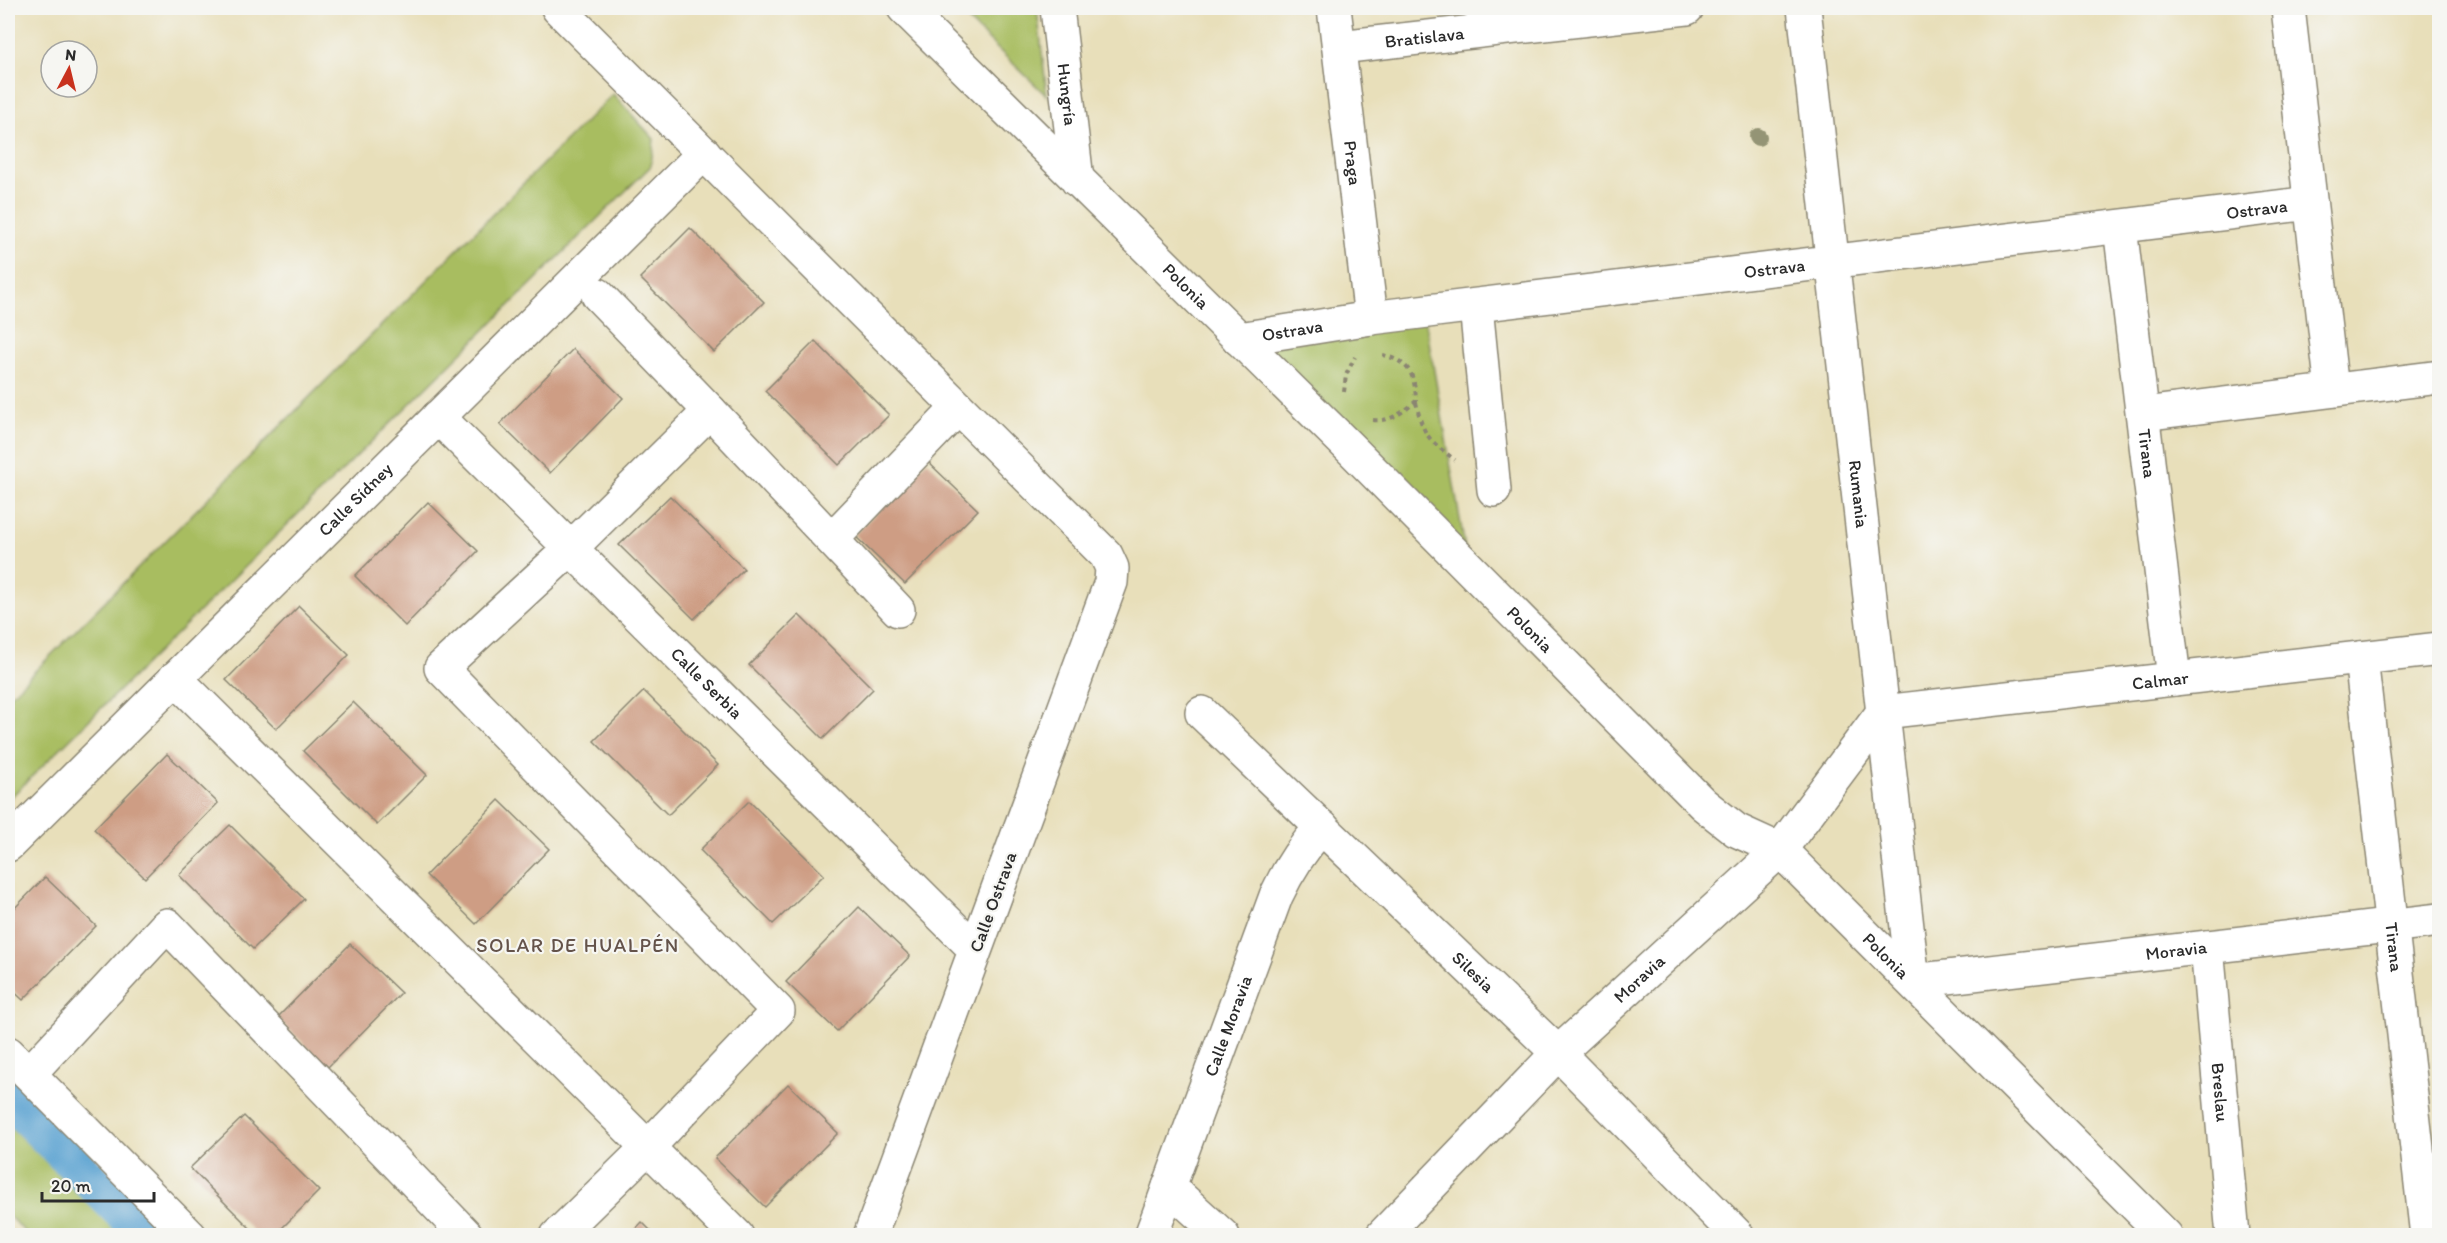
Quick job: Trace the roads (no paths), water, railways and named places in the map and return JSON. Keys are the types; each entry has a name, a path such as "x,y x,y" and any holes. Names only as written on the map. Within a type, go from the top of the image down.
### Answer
{"street":[{"path":"558,8 958,408 832,539"},
{"name":"Polonia","path":"904,8 1239,339 1703,804 1736,830 1780,850 2166,1236"},
{"name":"Hungría","path":"1057,8 1077,180"},
{"name":"Praga","path":"1334,8 1371,318"},
{"name":"Bratislava","path":"1339,47 1687,8"},
{"name":"Rumania","path":"1804,8 1913,981"},
{"path":"2288,8 2332,390"},
{"name":"Calle Sídney","path":"8,845 704,153"},
{"name":"Ostrava","path":"1239,339 1371,318 2310,203"},
{"name":"Tirana","path":"2120,227 2174,679"},
{"path":"598,295 898,610"},
{"path":"1476,306 1494,490"},
{"path":"2143,414 2439,377"},
{"name":"Calle Ostrava","path":"870,1236 1111,582 1112,567 1106,555 958,408"},
{"path":"557,1236 648,1147 778,1011 441,668 571,548 710,411"},
{"name":"Calle Serbia","path":"438,417 975,949"},
{"name":"Calmar","path":"1883,712 2439,649"},
{"name":"Tirana","path":"2361,658 2427,1236"},
{"path":"175,678 737,1236"},
{"name":"Moravia","path":"1382,1236 1558,1053 1780,850 1883,712"},
{"name":"Silesia","path":"1202,713 1558,1053 1738,1236"},
{"name":"Calle Moravia","path":"1151,1236 1276,896 1285,875 1298,855 1322,827"},
{"name":"Moravia","path":"1913,981 2439,920"},
{"path":"190,1236 18,1063 167,926 467,1236"},
{"name":"Breslau","path":"2207,947 2233,1236"},
{"path":"1169,1187 1223,1236"}],"waterway":[{"path":"8,1097 147,1236"}],"district":[{"name":"SOLAR DE HUALPÉN","path":"578,945"}]}
